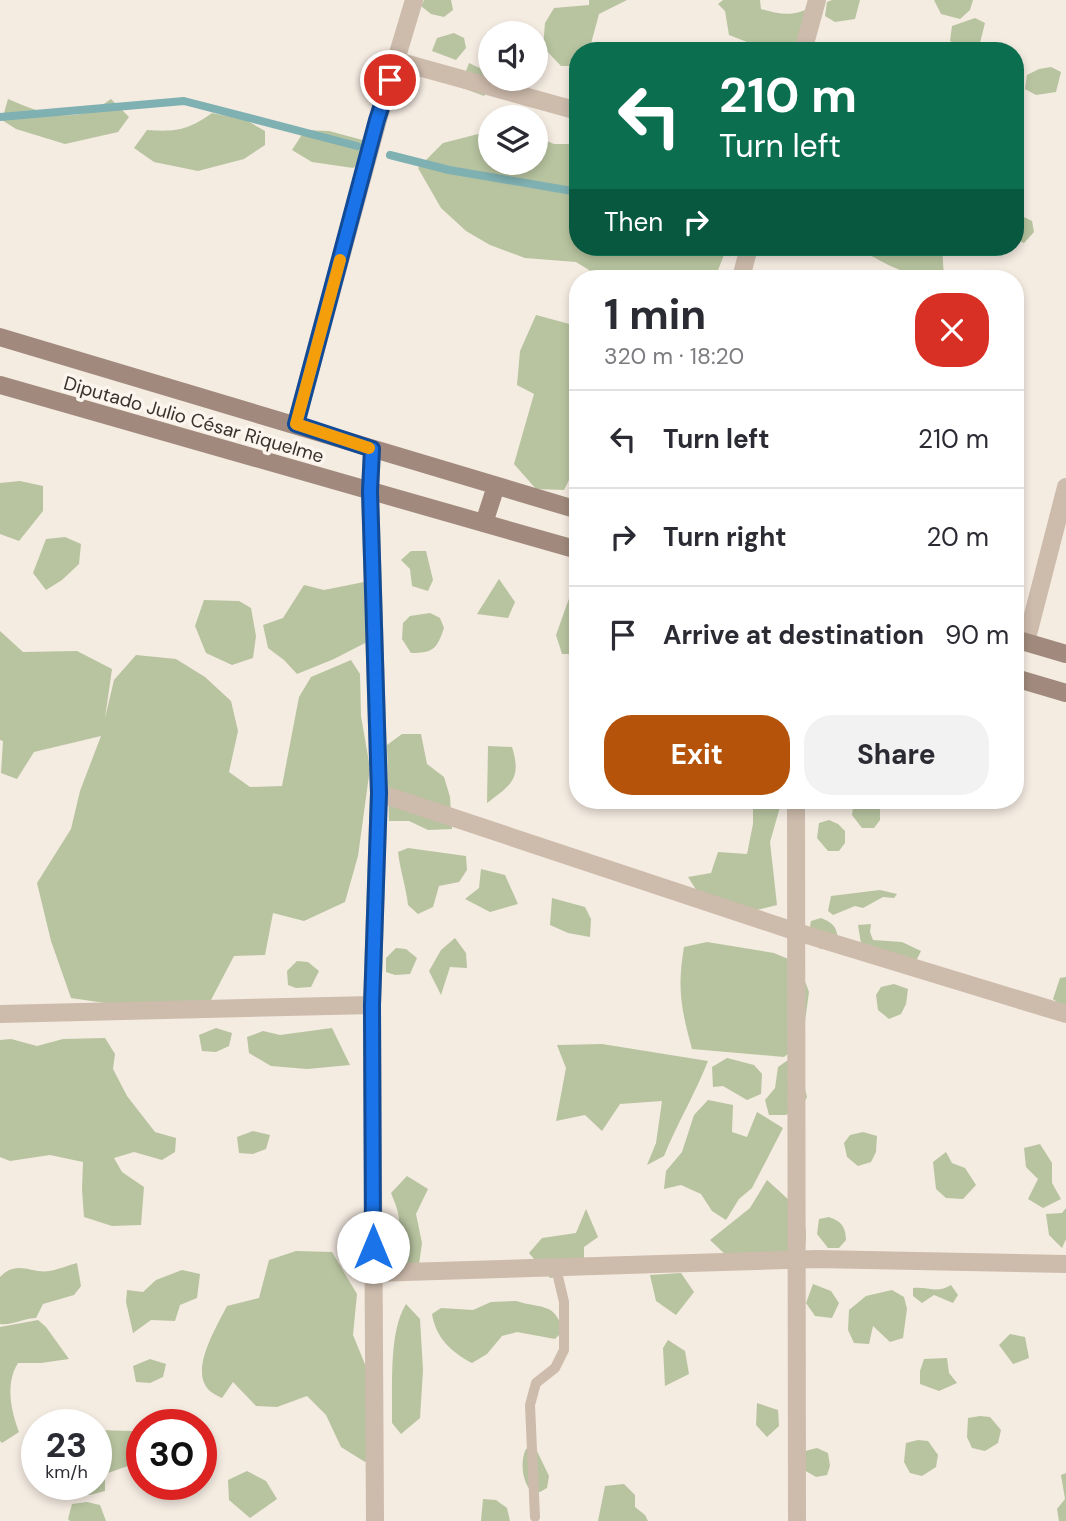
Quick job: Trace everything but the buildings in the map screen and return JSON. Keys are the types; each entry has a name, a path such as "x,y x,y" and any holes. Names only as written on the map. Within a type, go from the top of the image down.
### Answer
{"street":[{"path":"296,424 377,120 414,0"},
{"path":"805,42 817,0"},
{"path":"397,61 569,109"},
{"name":"Diputado Julio César Riquelme","path":"0,337 569,507"},
{"name":"Diputado Julio César Riquelme","path":"0,385 569,547"},
{"path":"372,449 370,491 379,793 372,1005 374,1521"},
{"path":"485,523 496,486"},
{"path":"1024,631 1066,487"},
{"path":"1024,642 1066,654"},
{"path":"1024,681 1066,693"},
{"path":"379,793 797,932 1066,1014"},
{"path":"796,809 797,1521"},
{"path":"0,1014 372,1005"},
{"path":"373,1273 796,1261 1066,1264"}],"lane":[{"path":"535,1517 530,1405 536,1383 555,1368 564,1350 564,1302 556,1268"}],"green space":[{"path":"424,0 451,0 453,10 444,17 431,14 421,6"},
{"path":"589,0 627,0 599,14 591,42 569,42 569,66 561,66 548,52 546,21 554,8 589,5"},
{"path":"723,0 760,0 761,9 791,14 809,8 808,42 747,42 729,35 725,11 718,4"},
{"path":"860,0 855,19 835,22 825,16 827,2"},
{"path":"934,0 973,0 970,10 960,19 941,14"},
{"path":"975,18 985,23 980,42 950,41 952,26"},
{"path":"454,33 464,38 466,48 456,60 432,51 437,38"},
{"path":"469,63 478,67 478,91 488,91 484,96 460,87"},
{"path":"1051,67 1061,72 1056,92 1036,95 1025,89 1027,75"},
{"path":"8,99 38,111 69,115 94,110 111,99 129,117 118,132 65,144 16,129 2,120"},
{"path":"212,113 246,120 265,131 265,145 244,159 198,171 154,162 134,148 147,130 182,129"},
{"path":"305,130 329,131 370,142 375,156 353,168 312,162 292,150"},
{"path":"478,134 478,175 548,175 548,142 569,144 569,256 724,256 718,270 589,270 576,262 525,258 490,245 466,231 441,208 418,168 443,143"},
{"path":"1024,217 1032,221 1034,232 1024,243"},
{"path":"872,256 943,256 944,270 902,270"},
{"path":"536,315 569,324 569,480 564,490 536,489 514,464 534,394 517,385 520,351"},
{"path":"20,481 43,486 43,511 19,541 0,534 0,483"},
{"path":"65,537 81,544 79,564 46,590 33,573 46,539"},
{"path":"411,551 426,551 433,580 428,591 412,586 410,569 401,560"},
{"path":"499,579 515,602 508,618 477,614"},
{"path":"364,582 367,642 297,674 268,648 263,625 283,618 304,585 324,590"},
{"path":"569,599 569,654 562,654 556,635"},
{"path":"204,600 239,601 251,608 256,636 253,658 232,665 206,653 195,626"},
{"path":"430,613 440,618 444,628 439,641 429,651 411,653 402,639 403,623 410,616"},
{"path":"0,631 23,652 77,651 112,669 105,718 114,680 136,655 176,659 205,677 231,701 238,731 229,772 250,787 282,786 299,697 311,677 351,660 360,674 361,716 370,768 358,856 345,902 304,921 273,913 265,955 234,956 211,1000 168,1007 132,1007 71,998 51,941 37,883 71,829 80,791 101,736 34,752 17,779 1,773 3,741 0,740"},
{"path":"402,734 421,734 427,764 444,777 450,797 452,829 428,830 409,821 389,821 387,745"},
{"path":"488,746 512,747 516,767 508,786 487,803"},
{"path":"753,809 779,809 770,842 777,905 740,914 702,899 688,877 711,873 718,852 747,854"},
{"path":"853,809 880,809 880,820 874,828 862,828 852,815"},
{"path":"829,820 845,831 845,843 839,851 828,851 817,838 819,823"},
{"path":"408,848 466,856 467,870 459,882 439,886 433,907 418,914 408,905 399,859 398,852"},
{"path":"481,869 505,875 518,904 490,912 465,899 479,888"},
{"path":"880,890 897,894 894,898 883,897 863,908 855,906 833,915 828,911 831,896"},
{"path":"552,898 585,907 591,919 590,937 568,933 550,925"},
{"path":"821,918 832,924 837,933 838,941 831,949 820,949 812,935 811,921"},
{"path":"871,924 873,940 902,942 921,951 914,965 862,950 858,925"},
{"path":"455,938 466,953 467,968 450,967 441,995 429,971 441,950"},
{"path":"707,942 774,953 798,963 809,992 802,1043 784,1057 692,1049 681,998 684,947"},
{"path":"396,948 406,949 417,958 410,974 395,975 386,972 386,958"},
{"path":"297,961 308,962 319,971 311,987 296,988 288,985 287,971"},
{"path":"1066,977 1066,1009 1053,999 1060,978"},
{"path":"894,984 908,989 906,1004 901,1014 889,1019 878,1010 876,995 881,987"},
{"path":"216,1028 232,1033 229,1046 216,1052 202,1051 199,1035"},
{"path":"332,1028 350,1065 307,1069 271,1066 249,1053 247,1037 263,1031 280,1035"},
{"path":"105,1038 115,1054 113,1069 127,1096 155,1132 176,1138 175,1152 162,1160 134,1152 114,1158 122,1172 144,1187 141,1225 112,1226 84,1217 83,1162 50,1155 10,1161 0,1157 0,1040 11,1039 37,1046 63,1039"},
{"path":"602,1044 708,1061 664,1156 647,1165 656,1143 662,1101 620,1104 602,1131 585,1115 556,1121 566,1068 557,1045"},
{"path":"727,1058 754,1065 762,1074 761,1094 747,1100 723,1086 713,1087 712,1067"},
{"path":"788,1060 803,1081 807,1097 799,1111 785,1115 769,1115 765,1100 775,1088 778,1067"},
{"path":"708,1100 733,1105 732,1132 747,1137 757,1112 783,1128 752,1188 739,1199 726,1220 712,1211 701,1194 681,1185 664,1189 666,1171 682,1152 694,1115"},
{"path":"253,1131 270,1135 266,1149 253,1154 239,1153 237,1137"},
{"path":"863,1132 877,1136 876,1152 871,1162 858,1166 847,1157 844,1143 850,1135"},
{"path":"1040,1144 1052,1163 1052,1183 1061,1199 1043,1208 1028,1199 1038,1179 1026,1167 1024,1148"},
{"path":"946,1152 952,1163 965,1168 976,1185 963,1199 946,1198 936,1189 933,1162"},
{"path":"407,1176 428,1189 416,1214 422,1243 419,1264 402,1273 385,1257 399,1226 398,1212 391,1193"},
{"path":"767,1180 801,1214 806,1233 802,1261 728,1257 710,1240 750,1208"},
{"path":"1066,1208 1066,1239 1062,1248 1049,1235 1046,1214 1062,1213"},
{"path":"586,1209 598,1237 584,1247 584,1273 550,1278 529,1253 542,1238 576,1233"},
{"path":"829,1217 840,1223 845,1231 846,1240 839,1248 828,1248 817,1234 819,1219"},
{"path":"296,1251 332,1252 357,1294 353,1335 376,1391 379,1448 365,1462 341,1447 326,1415 307,1396 277,1407 256,1406 233,1382 222,1398 209,1390 203,1381 203,1359 227,1306 259,1298 269,1260"},
{"path":"77,1263 81,1286 74,1295 43,1304 36,1318 0,1324 0,1277 6,1272 18,1268 49,1271"},
{"path":"182,1270 200,1274 197,1298 180,1305 175,1321 151,1320 133,1333 126,1302 127,1290 143,1292 156,1280"},
{"path":"681,1273 694,1292 676,1315 656,1301 650,1275"},
{"path":"813,1284 831,1291 839,1303 832,1318 815,1316 806,1303"},
{"path":"951,1285 958,1295 953,1303 934,1295 922,1303 913,1296 913,1288 937,1289"},
{"path":"892,1290 904,1297 907,1309 903,1338 890,1342 873,1326 869,1344 854,1343 848,1330 849,1310 866,1296"},
{"path":"516,1301 551,1311 556,1315 563,1331 555,1339 517,1332 502,1336 487,1354 472,1363 457,1354 441,1337 432,1314 441,1308 473,1310 491,1302"},
{"path":"406,1304 420,1319 423,1370 420,1418 401,1434 392,1423 393,1362 396,1330"},
{"path":"38,1320 69,1359 18,1363 10,1388 19,1432 2,1443 0,1327"},
{"path":"1010,1334 1025,1337 1029,1358 1013,1364 999,1345"},
{"path":"668,1340 685,1351 689,1374 665,1386 663,1348"},
{"path":"947,1358 949,1373 957,1383 939,1391 920,1384 924,1359"},
{"path":"150,1359 166,1364 163,1377 150,1383 136,1382 133,1366"},
{"path":"757,1403 778,1410 779,1426 767,1437 756,1425"},
{"path":"990,1417 1001,1430 998,1443 985,1451 972,1448 967,1437 968,1418"},
{"path":"112,1430 126,1431 126,1467 112,1472"},
{"path":"928,1441 938,1455 936,1467 922,1476 910,1473 904,1462 906,1443"},
{"path":"535,1447 549,1476 547,1488 540,1492 531,1491 523,1471 526,1449"},
{"path":"817,1448 828,1453 830,1466 827,1475 816,1477 804,1470 805,1451"},
{"path":"247,1471 266,1481 277,1499 250,1518 229,1500 228,1480"},
{"path":"1066,1473 1066,1521 1059,1521 1057,1509 1065,1499 1061,1475"},
{"path":"624,1484 635,1495 635,1507 648,1521 598,1521 605,1486"},
{"path":"483,1499 496,1500 507,1508 510,1521 481,1521"},
{"path":"87,1502 100,1505 106,1521 68,1519 72,1504"}],"waterway":[{"path":"0,117 184,101 357,146"},
{"path":"390,155 449,170 569,190"}],"slow traffic":[{"path":"340,260 296,424 369,448"}],"route":[{"path":"373,1247 372,1005 379,793 370,491 372,449 296,424 390,80"}]}
